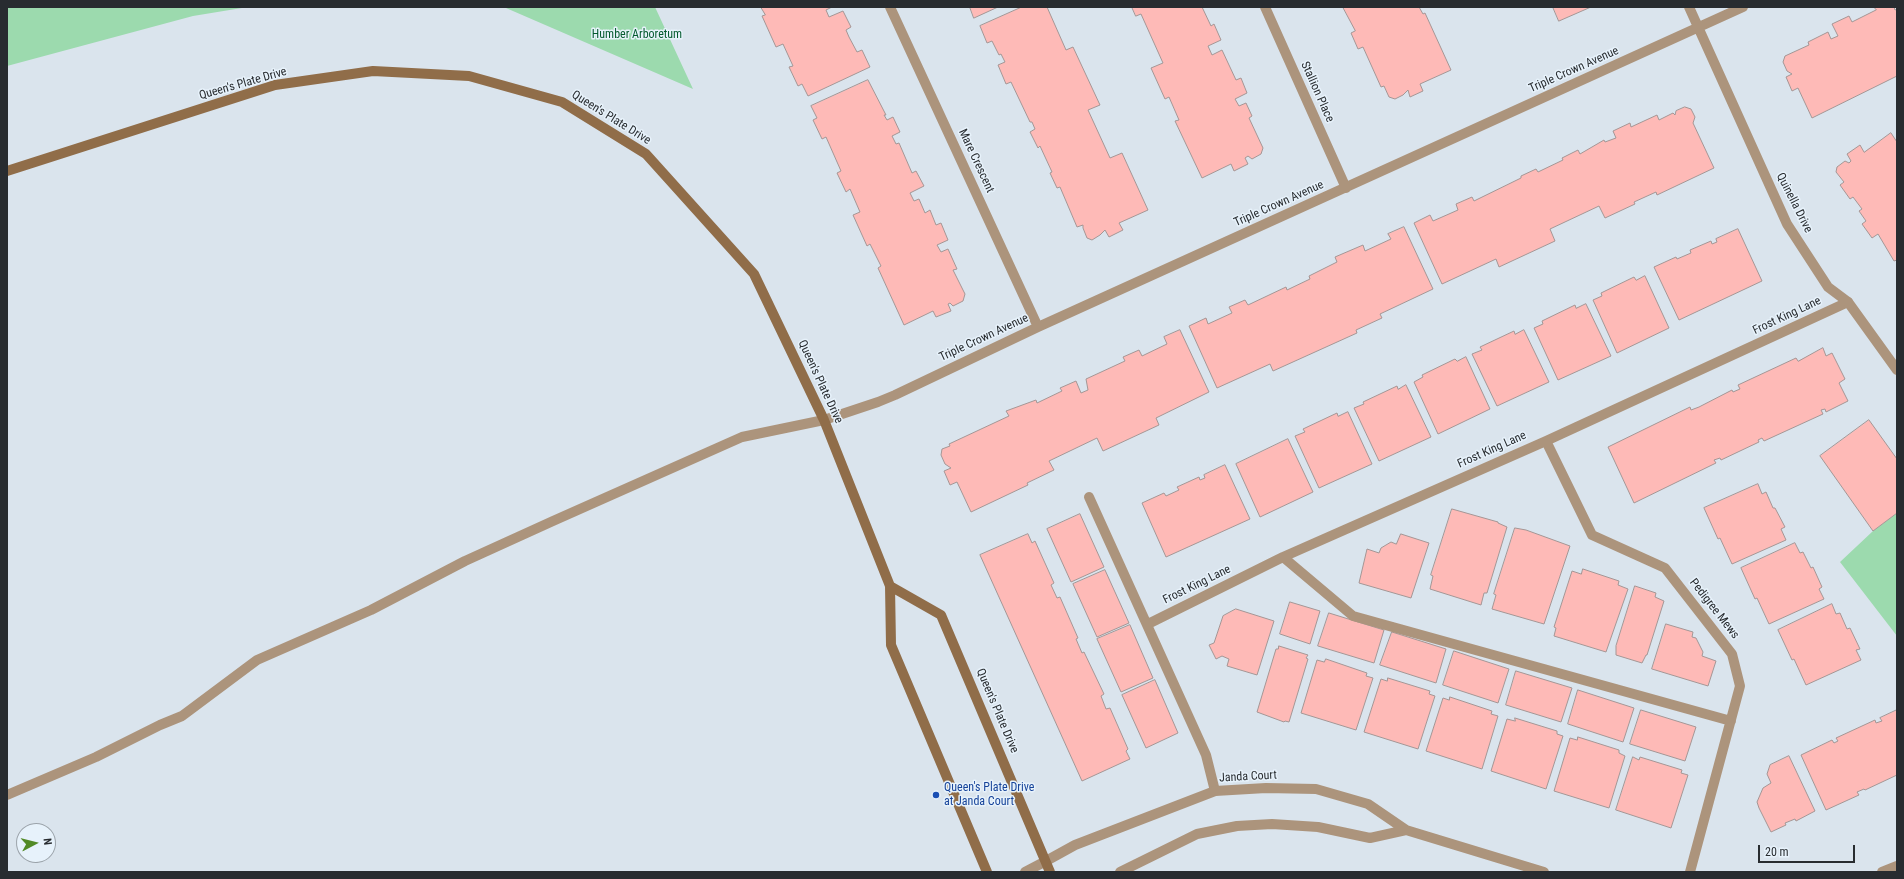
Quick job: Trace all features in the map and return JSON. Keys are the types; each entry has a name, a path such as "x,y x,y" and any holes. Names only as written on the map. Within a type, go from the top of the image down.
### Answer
{"street":[{"name":"Mare Crescent","path":"890,7 1038,327"},
{"name":"Stallion Place","path":"1264,7 1346,188"},
{"path":"1689,7 1699,28"},
{"name":"Triple Crown Avenue","path":"7,795 96,757 160,725 182,716 257,660 371,610 465,561 553,521 742,437 824,420 878,402 1038,327 1743,7"},
{"name":"Quinella Drive","path":"1699,28 1787,224 1828,287 1848,302 1897,370"},
{"name":"Queen's Plate Drive","path":"7,171 275,85 373,71 469,76 562,102 646,154 754,274 824,420 890,586 891,645 987,872"},
{"name":"Frost King Lane","path":"1148,624 1283,557 1546,441 1848,302"},
{"name":"Pedigree Mews","path":"1546,441 1592,535 1665,568 1732,654 1740,686 1690,872"},
{"path":"1089,497 1148,624 1206,755 1215,792"},
{"path":"1283,557 1353,616 1731,721"},
{"name":"Queen's Plate Drive","path":"890,586 941,615 1050,872"},
{"name":"Janda Court","path":"1025,872 1076,845 1215,792 1266,788 1316,789 1368,804 1406,830 1544,872"},
{"name":"Janda Court","path":"1120,872 1197,834 1238,826 1272,824 1318,827 1370,838 1406,830"},
{"path":"1882,872 1897,866"}],"green space":[{"path":"7,7 248,7 193,16 7,66"},
{"name":"Humber Arboretum","path":"500,7 655,7 693,89 506,8"},
{"path":"1897,513 1897,636 1840,562 1873,531"}],"building":[{"path":"761,7 832,7 826,10 829,17 843,11 851,27 846,30 849,37 857,52 862,50 870,67 808,96 802,84 798,86 789,67 793,66 783,44 776,47 762,16 765,15"},
{"path":"970,7 998,7 974,18"},
{"path":"1022,7 1047,7 1066,50 1073,47 1100,105 1088,110 1110,158 1122,153 1148,210 1119,223 1123,230 1109,237 1105,230 1092,240 1087,238 1083,225 1077,227 1060,187 1057,188 1050,173 1052,172 1040,146 1038,148 1030,132 1035,129 1032,122 1030,122 1011,82 1006,84 998,65 1005,62 1001,54 999,55 992,41 987,43 980,26"},
{"path":"1132,7 1202,7 1211,26 1214,24 1221,40 1208,46 1212,55 1222,50 1236,80 1241,78 1247,93 1235,99 1239,106 1246,103 1252,116 1249,118 1263,148 1261,154 1252,159 1248,156 1245,158 1248,164 1234,171 1231,164 1202,178 1175,121 1179,120 1169,97 1165,99 1151,68 1163,63 1141,14 1136,16"},
{"path":"1343,7 1419,7 1423,14 1425,13 1451,70 1420,84 1423,91 1410,97 1408,90 1403,95 1395,99 1389,97 1384,86 1381,87 1363,47 1358,49 1351,33 1355,31"},
{"path":"1553,7 1591,7 1559,21"},
{"path":"1874,7 1894,7 1895,10 1897,9 1897,76 1812,118 1798,88 1792,91 1786,77 1792,74 1787,71 1783,62 1785,56 1809,45 1808,42 1828,32 1831,39 1838,36 1832,24 1849,16 1852,22 1876,10"},
{"path":"868,80 886,115 884,115 887,120 893,117 900,132 892,136 896,144 899,143 912,173 916,171 924,186 910,193 914,201 919,199 925,213 930,210 936,225 941,223 948,240 937,245 941,252 948,249 957,269 953,270 965,294 963,301 953,306 950,303 948,304 951,311 936,317 933,311 904,325 878,268 881,266 870,244 867,246 853,215 860,212 850,189 846,192 837,173 841,171 826,137 822,139 813,120 817,118 811,106"},
{"path":"1685,107 1691,109 1695,117 1693,123 1714,168 1657,195 1656,192 1634,202 1635,204 1605,218 1599,206 1550,229 1555,241 1499,267 1496,259 1442,284 1414,223 1430,215 1433,221 1458,210 1456,204 1472,197 1474,201 1536,169 1538,172 1563,160 1562,158 1578,150 1580,154 1604,140 1605,142 1616,138 1613,131 1630,123 1631,127 1657,115 1659,120 1673,113 1675,115 1676,111"},
{"path":"1891,133 1897,142 1897,260 1894,261 1878,234 1872,238 1862,224 1866,221 1859,211 1862,209 1853,197 1850,199 1840,185 1844,182 1836,172 1837,167 1845,161 1849,163 1851,161 1847,154 1860,145 1864,152"},
{"path":"1404,227 1433,289 1380,314 1382,318 1356,330 1357,333 1273,371 1270,364 1217,388 1189,326 1206,318 1208,324 1232,313 1229,307 1245,300 1248,305 1286,287 1287,290 1310,279 1309,276 1337,262 1335,257 1363,245 1365,251 1391,239 1388,234"},
{"path":"1738,229 1762,281 1679,320 1654,267 1676,257 1677,259 1691,253 1690,250 1711,241 1712,244 1717,242 1716,239"},
{"path":"1645,276 1669,328 1617,353 1593,300 1602,296 1601,293 1634,277 1636,280"},
{"path":"1586,304 1611,356 1558,380 1534,328 1543,324 1542,321 1575,305 1576,308"},
{"path":"1180,330 1209,392 1156,418 1159,425 1103,451 1097,438 1049,461 1054,470 1027,483 1028,485 971,512 957,482 950,485 944,471 951,468 945,464 941,455 942,449 950,446 949,444 1009,416 1006,411 1036,400 1037,403 1062,391 1060,388 1076,381 1081,393 1088,390 1086,379 1125,361 1123,357 1139,350 1142,356 1167,344 1164,337"},
{"path":"1524,330 1549,382 1497,406 1472,354 1482,350 1480,347 1514,331 1515,334"},
{"path":"1823,348 1826,356 1832,353 1845,379 1839,383 1848,401 1826,412 1825,409 1821,410 1823,414 1764,441 1762,438 1758,440 1759,442 1721,460 1720,458 1714,460 1716,463 1634,503 1608,447 1690,407 1691,410 1732,390 1733,392 1740,389 1738,385 1796,358 1798,361"},
{"path":"1466,357 1490,409 1438,434 1414,382 1423,377 1422,375 1455,359 1457,361"},
{"path":"1406,385 1431,437 1379,461 1354,408 1364,404 1363,402 1397,386 1398,389"},
{"path":"1348,412 1372,464 1319,488 1295,436 1305,432 1303,429 1337,413 1338,416"},
{"path":"1869,420 1897,459 1897,513 1873,531 1820,456"},
{"path":"1288,439 1313,492 1260,517 1236,464"},
{"path":"1225,465 1250,519 1166,557 1142,503 1164,493 1166,496 1179,490 1177,487 1199,477 1200,480 1205,478 1204,475"},
{"path":"1758,484 1762,494 1766,492 1773,508 1775,508 1785,527 1781,529 1786,540 1732,564 1720,538 1718,539 1704,508"},
{"path":"1452,509 1498,522 1507,527 1487,593 1484,593 1481,605 1430,589 1433,576 1431,575"},
{"path":"1080,514 1104,567 1071,582 1047,529"},
{"path":"1515,528 1526,530 1570,546 1544,624 1492,609 1496,595 1494,594"},
{"path":"1028,534 1032,543 1035,541 1054,583 1051,585 1057,598 1060,597 1078,638 1076,639 1082,653 1084,652 1104,694 1101,696 1106,709 1110,708 1128,749 1126,751 1130,759 1082,781 980,555"},
{"path":"1401,534 1429,543 1411,598 1359,583 1367,549 1379,553 1381,548 1391,542 1396,544"},
{"path":"1795,543 1800,553 1803,552 1811,568 1813,567 1822,587 1819,589 1824,599 1769,624 1757,598 1755,599 1741,568"},
{"path":"1583,569 1619,581 1618,585 1628,589 1606,652 1554,636 1556,628 1554,627 1572,571 1581,574"},
{"path":"1105,570 1129,623 1097,637 1073,584"},
{"path":"1635,586 1656,593 1655,597 1664,601 1647,655 1642,663 1616,655 1616,646"},
{"path":"1290,602 1320,611 1310,644 1280,634"},
{"path":"1832,604 1836,614 1840,613 1847,629 1850,628 1860,649 1856,650 1861,660 1806,685 1778,630"},
{"path":"1236,609 1274,621 1257,675 1227,666 1229,659 1222,656 1216,659 1209,645 1214,643 1223,616"},
{"path":"1329,613 1384,630 1374,663 1318,646"},
{"path":"1666,624 1693,632 1692,637 1696,638 1703,652 1702,656 1716,661 1708,686 1652,669"},
{"path":"1130,625 1153,678 1121,692 1097,639"},
{"path":"1392,632 1446,649 1436,683 1380,665"},
{"path":"1279,646 1308,655 1289,722 1284,722 1257,712 1276,649 1278,649"},
{"path":"1454,651 1509,669 1498,703 1443,685"},
{"path":"1326,659 1367,673 1366,676 1373,678 1356,730 1301,713 1317,660 1324,662"},
{"path":"1516,671 1572,688 1561,722 1506,705"},
{"path":"1388,678 1430,691 1429,694 1435,696 1418,749 1364,732 1381,679 1387,681"},
{"path":"1155,680 1178,733 1146,748 1122,695"},
{"path":"1578,690 1634,708 1623,742 1568,724"},
{"path":"1450,697 1492,711 1491,714 1498,716 1482,769 1426,751 1443,698 1449,700"},
{"path":"1641,710 1696,727 1685,761 1630,744"},
{"path":"1897,710 1897,775 1865,790 1864,789 1857,792 1859,795 1826,810 1801,755 1832,740 1834,743 1838,741 1836,738 1875,720 1876,723 1882,721 1880,718"},
{"path":"1515,718 1557,731 1557,734 1563,736 1546,789 1491,771 1507,719 1515,721"},
{"path":"1578,737 1619,750 1619,753 1625,756 1609,808 1554,791 1570,738 1577,740"},
{"path":"1789,756 1815,811 1796,821 1795,819 1785,823 1786,825 1771,832 1757,802 1763,788 1771,783 1767,774 1770,765"},
{"path":"1633,757 1639,760 1640,757 1682,770 1681,773 1688,775 1671,828 1616,810"}],"place":[{"name":"Queen's Plate Drive at Janda Court","path":"936,795"}]}
